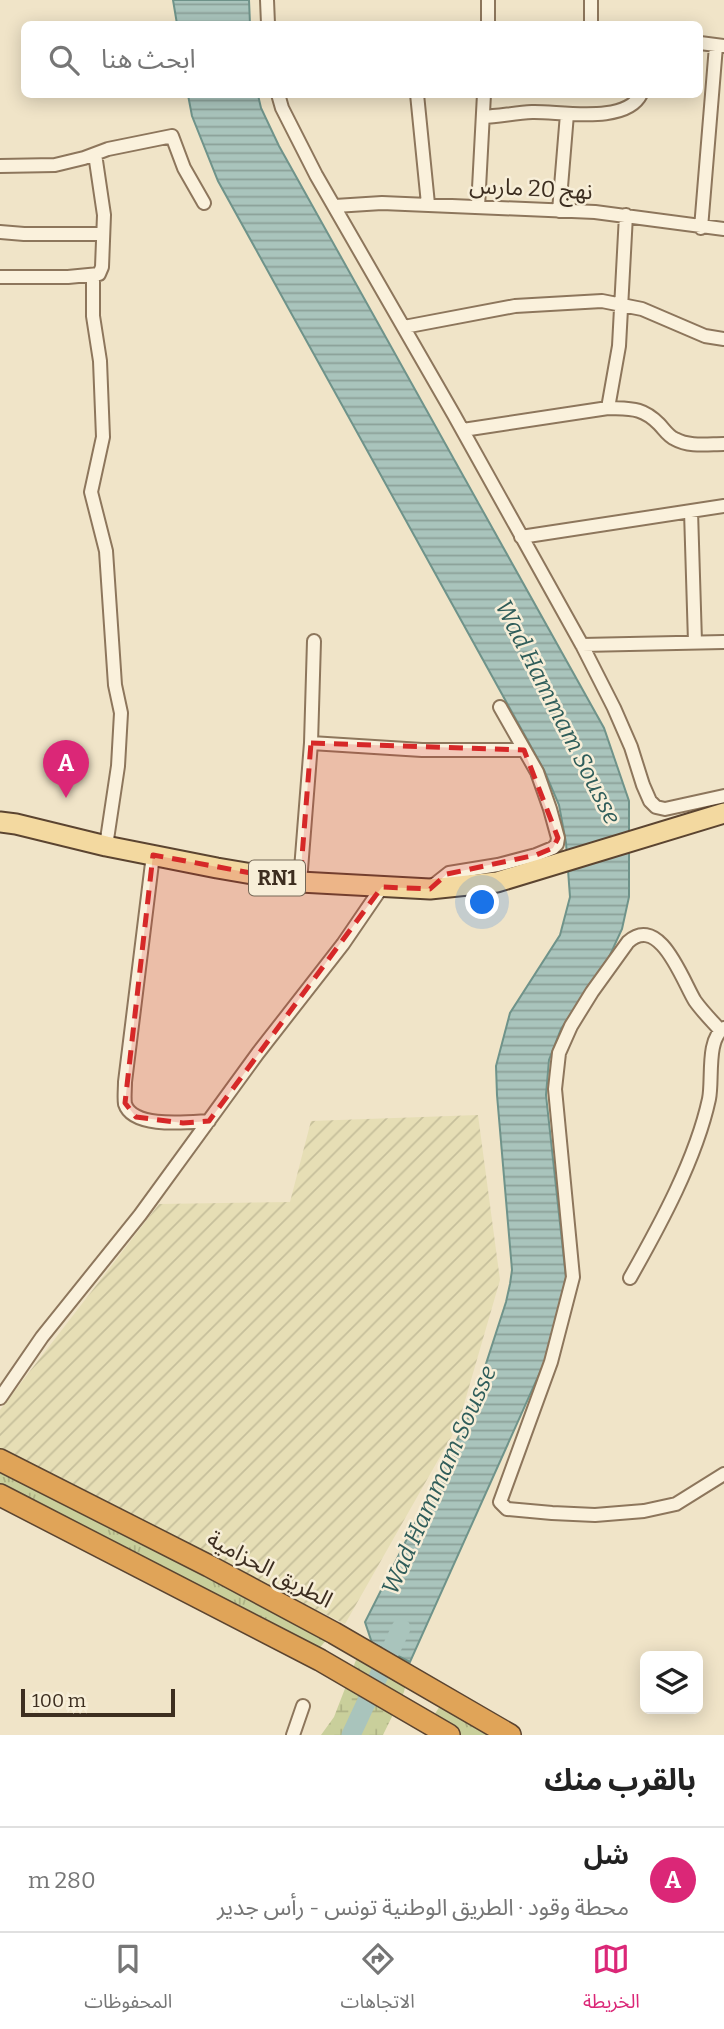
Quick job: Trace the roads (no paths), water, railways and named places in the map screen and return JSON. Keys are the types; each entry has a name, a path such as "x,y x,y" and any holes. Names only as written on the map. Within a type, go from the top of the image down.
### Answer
{"highway":[{"name":"الطريق الحزامية","path":"0,1460 334,1633 510,1735"},
{"path":"0,1494 320,1660 449,1735"}],"main road":[{"name":"RN1","path":"0,822 106,846 300,882 430,889 497,882 723,810"}],"street":[{"path":"267,0 268,21"},
{"path":"488,0 488,21"},
{"path":"591,0 591,21"},
{"path":"701,228 720,46"},
{"path":"279,98 316,174 463,430 582,645 614,708 650,801 656,807 665,809 723,810"},
{"path":"416,98 428,204"},
{"path":"478,207 484,98"},
{"path":"483,117 533,112 602,113 625,109 639,98"},
{"path":"559,211 568,114"},
{"path":"0,166 55,165 108,149 172,136 184,168 204,203"},
{"path":"0,277 99,274 104,215 95,154"},
{"name":"نهج 20 مارس","path":"335,206 428,204 559,211 626,215 701,228 724,229"},
{"path":"608,408 620,346 626,215"},
{"path":"0,232 103,234"},
{"path":"93,276 93,316 100,361 103,437 91,492 106,551 115,685 121,713 118,766 106,846"},
{"path":"404,327 515,306 590,301 642,309 705,336 724,339"},
{"path":"463,430 608,408 640,410 648,414 672,438 682,442 699,445 724,444"},
{"path":"521,537 724,506"},
{"path":"691,511 695,642"},
{"path":"300,882 311,743 314,641"},
{"path":"582,645 724,642"},
{"path":"430,889 447,874 536,855 557,844 558,838 550,808 537,772 500,707"},
{"path":"311,743 422,750 524,750"},
{"path":"153,855 125,1082 125,1103 136,1117 149,1121 209,1121"},
{"path":"0,1398 42,1336 139,1215 258,1053 343,944 382,887"},
{"path":"630,1278 663,1220 693,1149 709,1099 714,1039 722,1029 695,1001 676,960 652,938 639,935 628,942 592,992 559,1053 555,1089 573,1277 551,1362 500,1502 507,1509 552,1513 595,1515 644,1511 676,1504 724,1474"},
{"path":"293,1735 303,1706"}],"water":[{"path":"173,0 249,0 250,21 176,21"},
{"path":"189,98 259,98 279,146 604,728 629,801 629,897 622,929 610,955 561,1029 549,1060 546,1095 566,1278 546,1359 410,1662 372,1643 365,1622 469,1416 506,1302 512,1270 496,1066 510,1013 560,935 570,897 566,843 559,805 544,770 218,181 192,116"}],"waterway":[{"name":"Wad Hammam Sousse","path":"351,1735 401,1628"}],"place":[{"name":"شل","path":"66,798"}]}
